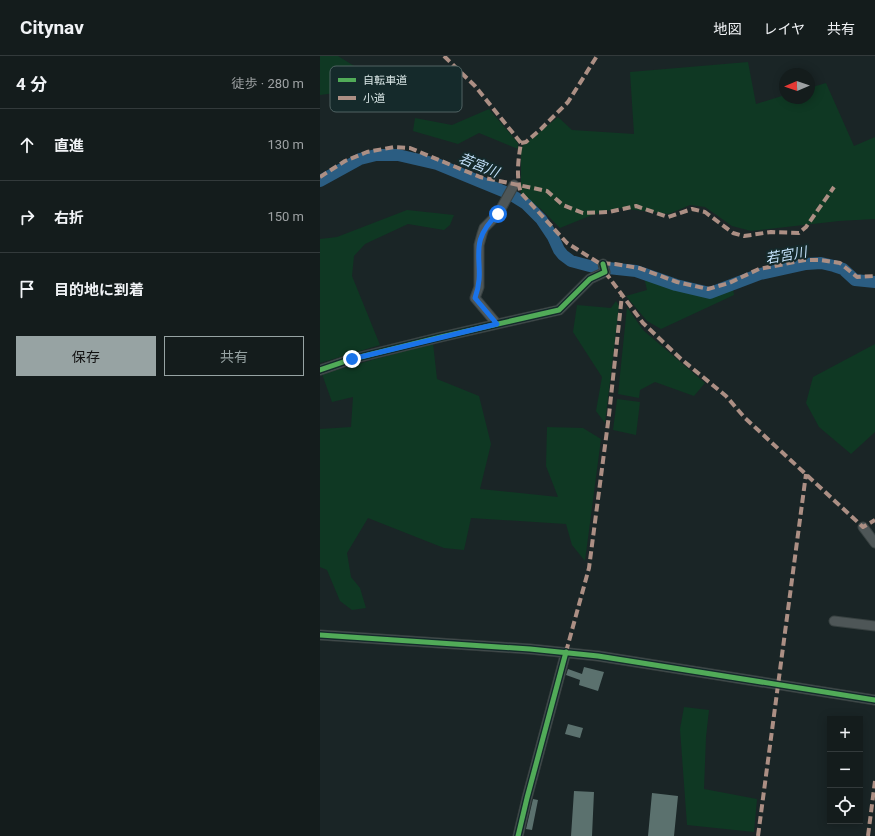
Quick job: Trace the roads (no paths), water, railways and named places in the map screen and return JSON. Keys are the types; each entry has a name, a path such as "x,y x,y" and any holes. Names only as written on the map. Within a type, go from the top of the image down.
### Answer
{"street":[{"path":"497,324 475,298 479,287 479,245 484,228 498,214 510,190"},
{"path":"320,370 352,359 559,310 590,279 605,272 603,264"},
{"path":"863,527 875,543"},
{"path":"834,621 875,626"},
{"path":"320,636 566,652 875,700"},
{"path":"518,836 566,652"}],"waterway":[{"name":"若宮川","path":"320,181 360,159 376,155 398,155 437,164 510,194 526,204 541,219 563,255 571,261 601,269"},
{"name":"若宮川","path":"608,268 636,271 676,285 710,293 760,274 806,264 821,263 834,266 843,269 855,280 875,282"}]}
